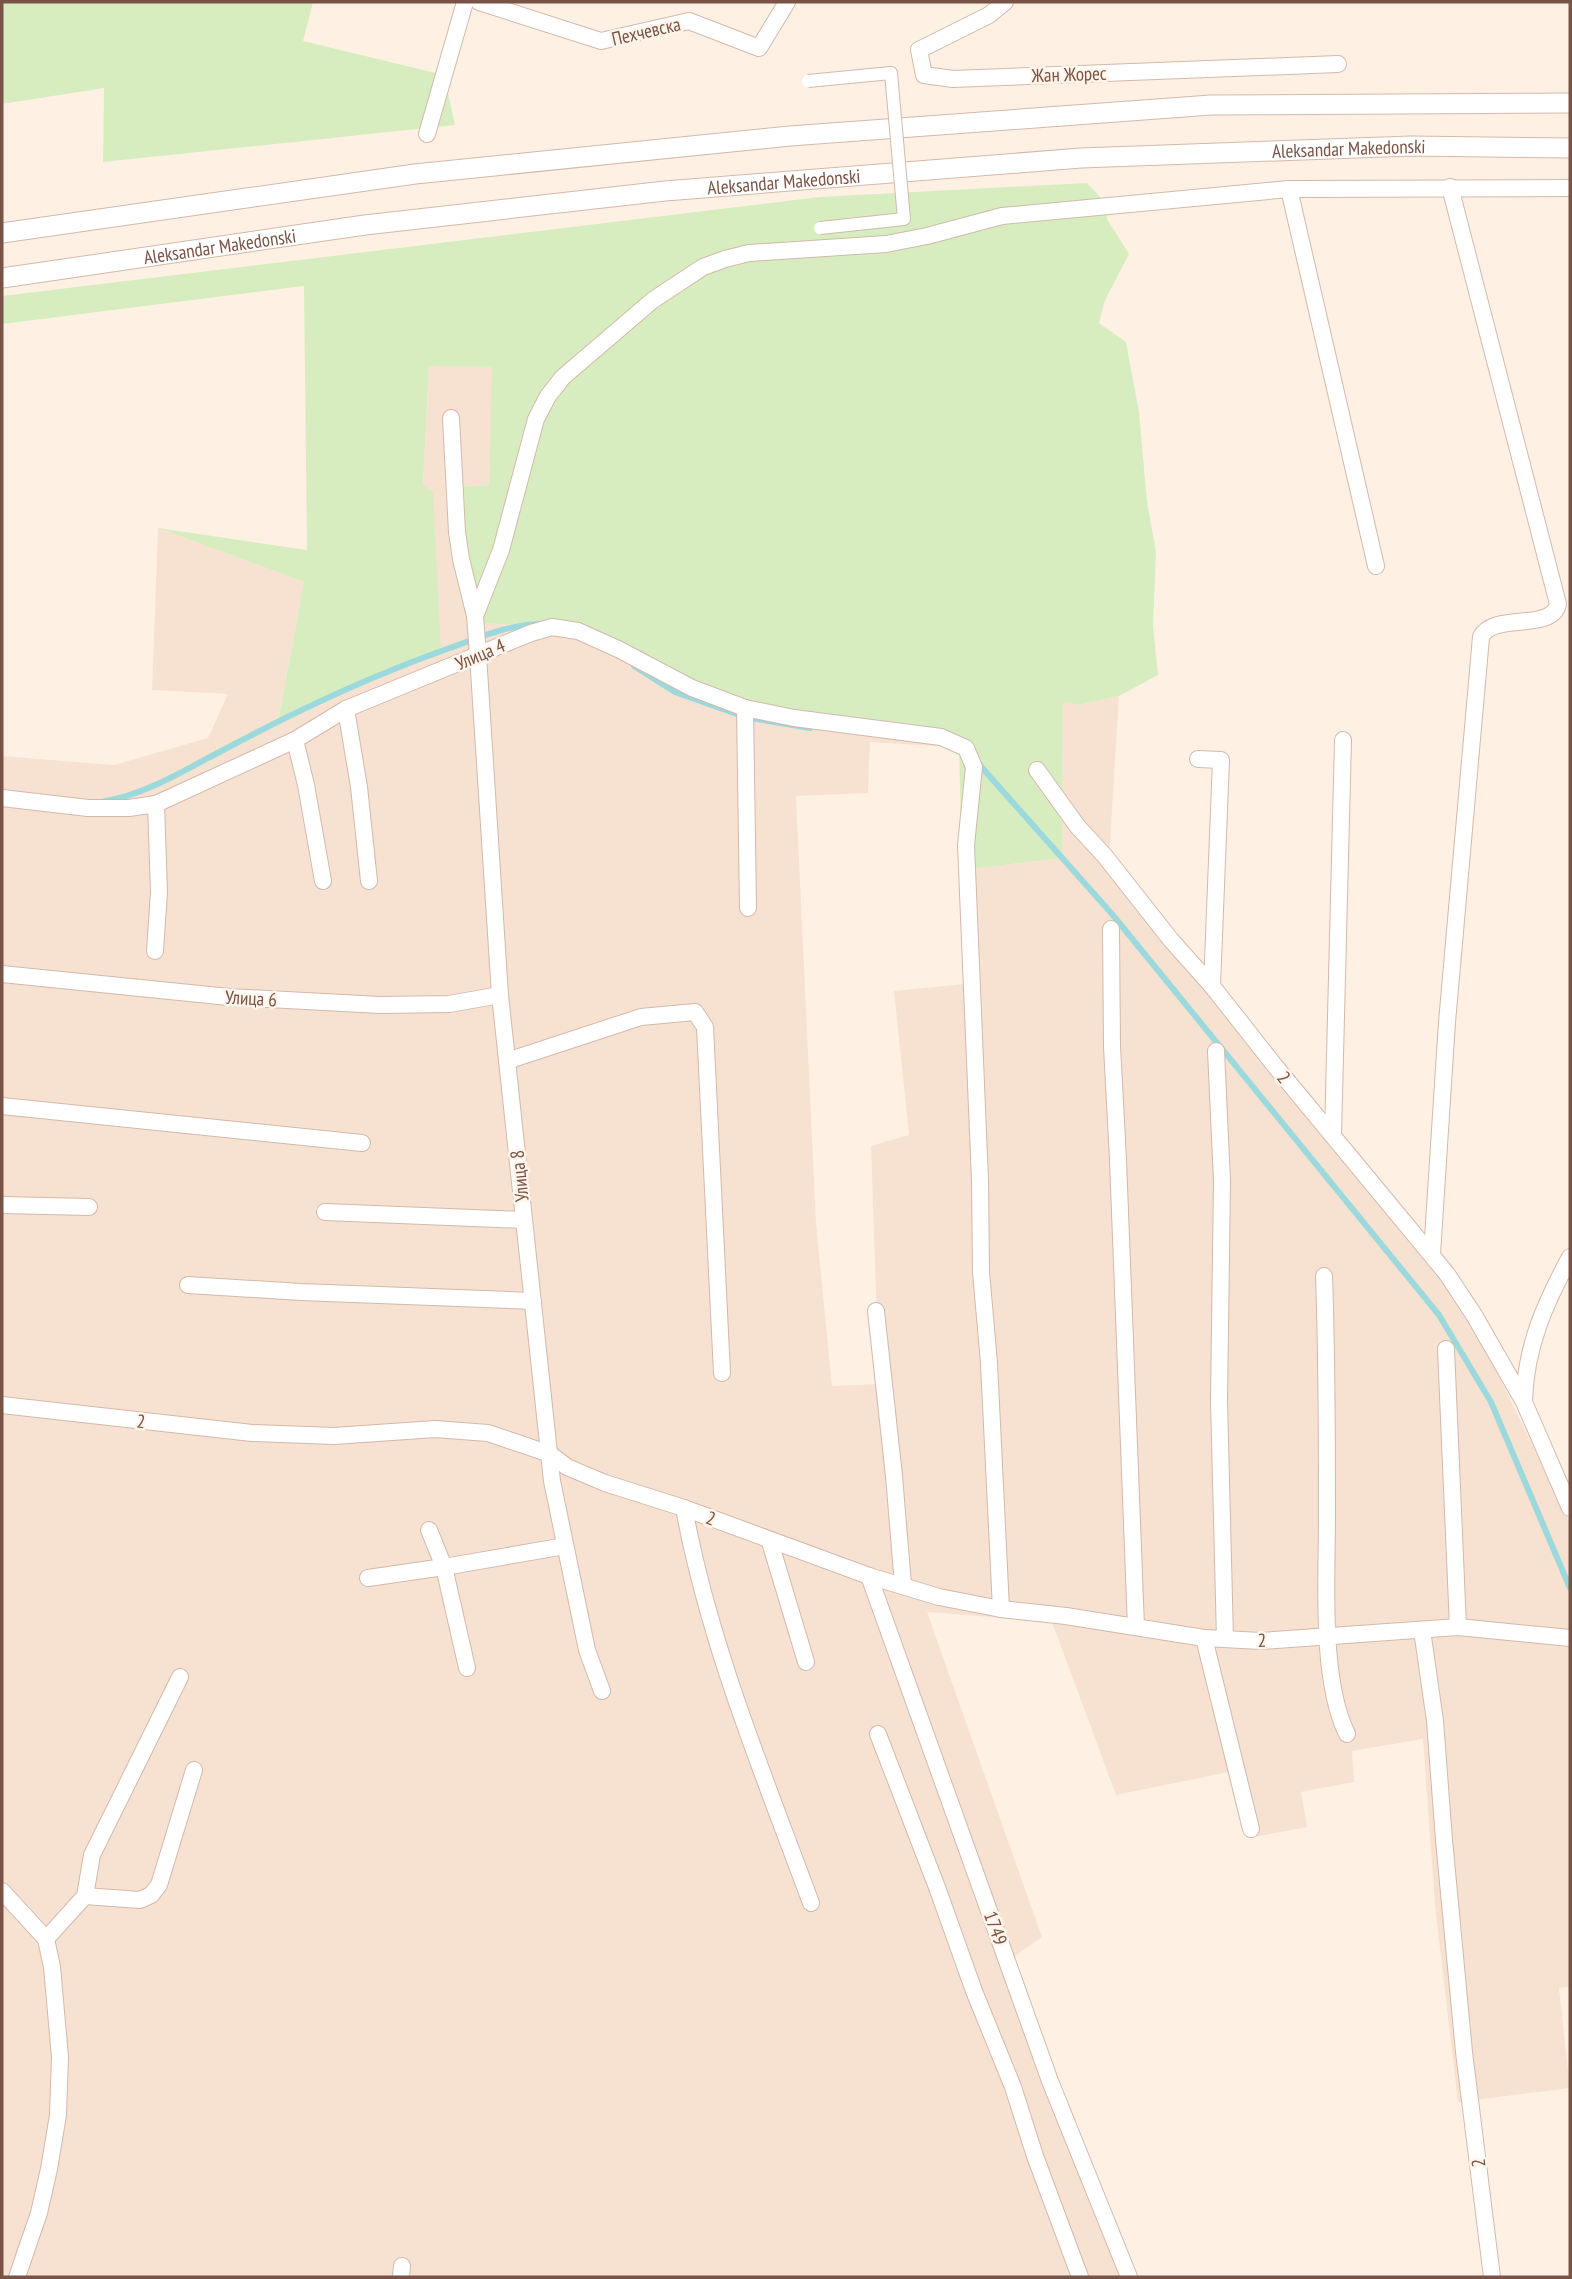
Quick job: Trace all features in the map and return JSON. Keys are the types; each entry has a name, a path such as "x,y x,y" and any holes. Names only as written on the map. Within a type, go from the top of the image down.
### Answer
{"street":[{"path":"427,134 465,2"},
{"name":"Пехчевска","path":"479,2 601,41 689,21 759,48 787,2"},
{"name":"Жан Жорес","path":"1005,2 989,15 919,50 924,75 953,79 1338,64"},
{"path":"808,81 891,73 904,219 820,228"},
{"path":"2,233 415,174 790,136 1211,105 1570,103"},
{"name":"Aleksandar Makedonski","path":"2,278 365,225 665,191 1081,158 1411,146 1570,148"},
{"path":"1432,1254 1447,1022 1481,636 1486,629 1550,617 1558,604 1450,187"},
{"path":"475,616 501,550 536,419 548,396 563,377 653,300 703,267 749,253 886,244 1002,216 1289,189 1570,188"},
{"path":"1289,189 1376,566"},
{"name":"Улица 8","path":"451,418 459,545 475,616 500,995 552,1480 587,1650 602,1691"},
{"name":"Улица 4","path":"2,798 88,808 129,808 156,804 295,740 346,709 478,654 552,627 578,631 692,688 746,708 794,718 941,737 966,748 974,767 966,845 980,1180 981,1272 989,1363 1001,1609"},
{"path":"746,708 748,908"},
{"path":"346,709 359,787 369,881"},
{"path":"295,740 323,881"},
{"path":"1333,1135 1343,740"},
{"path":"1198,760 1221,760 1212,986"},
{"name":"2","path":"1037,770 1078,827 1104,855 1171,940 1212,986 1432,1254 1474,1315 1524,1402 1570,1507"},
{"path":"155,951 159,892 156,804"},
{"path":"1111,929 1112,1046 1136,1626"},
{"name":"Улица 6","path":"2,974 229,997 380,1005 449,1004 500,995"},
{"path":"507,1061 641,1017 695,1012 705,1027 722,1373"},
{"path":"1216,1051 1222,1181 1219,1401 1225,1639"},
{"path":"2,1106 362,1143"},
{"path":"2,1205 89,1208"},
{"path":"325,1212 524,1220"},
{"path":"1524,1402 1525,1372 1530,1346 1570,1257"},
{"path":"1324,1276 1328,1635 1335,1699 1339,1718 1347,1734"},
{"path":"188,1285 533,1301"},
{"path":"876,1311 903,1585"},
{"path":"1446,1349 1458,1627"},
{"name":"2","path":"2,1405 252,1433 334,1436 435,1429 488,1433 550,1454 567,1467 605,1483 684,1508 770,1542 869,1576 939,1597 1001,1609 1136,1626 1204,1639 1261,1641 1458,1627 1570,1638"},
{"path":"684,1508 694,1562 715,1637 811,1903"},
{"path":"429,1530 443,1567 467,1668"},
{"path":"770,1542 806,1662"},
{"path":"368,1578 565,1545"},
{"name":"1749","path":"869,1576 1050,2081 1129,2277"},
{"name":"2","path":"1422,1630 1435,1721 1464,2052 1492,2277"},
{"path":"1204,1639 1251,1829"},
{"path":"46,1939 85,1896 92,1855 180,1677"},
{"path":"877,1734 1013,2087 1080,2277"},
{"path":"85,1896 140,1900 151,1895 159,1885 194,1770"},
{"path":"2,1891 46,1939 52,1967 60,2057 58,2115 39,2213 17,2277"}],"shaded area":[{"path":"429,365 493,367 489,485 458,487 483,623 559,624 799,727 913,735 950,747 870,742 868,793 796,796 816,1223 832,1386 879,1384 871,1146 909,1135 894,991 964,984 962,870 1062,858 1063,701 1079,705 1119,696 1109,859 1270,1067 1471,1318 1570,1523 1570,1987 1559,1988 1570,2088 1458,2102 1435,1906 1423,1739 1352,1751 1354,1782 1301,1792 1307,1827 1249,1838 1229,1772 1116,1795 1052,1622 927,1612 1042,1937 1015,1956 1044,2081 1122,2277 2,2277 2,756 114,765 208,738 228,694 152,690 158,528 304,582 278,720 393,669 440,652 423,485"}],"green space":[{"path":"2,2 313,2 303,41 444,75 455,125 103,162 104,88 2,104"},
{"path":"1087,183 1106,203 1107,219 1129,254 1105,300 1099,323 1126,342 1139,412 1147,502 1156,552 1153,626 1158,675 1119,696 1079,705 1063,702 1062,858 962,870 959,747 913,735 799,727 745,717 675,692 620,657 559,624 482,623 457,487 489,485 492,367 429,366 423,485 433,492 441,652 393,669 278,721 304,582 158,528 307,550 304,286 2,324 2,296 820,197"}],"waterway":[{"path":"105,801 152,787 308,707 419,659 493,633 540,624"},
{"path":"634,666 675,692 745,717 810,728"},
{"path":"977,762 1112,914 1439,1315 1491,1402 1570,1588"}]}
